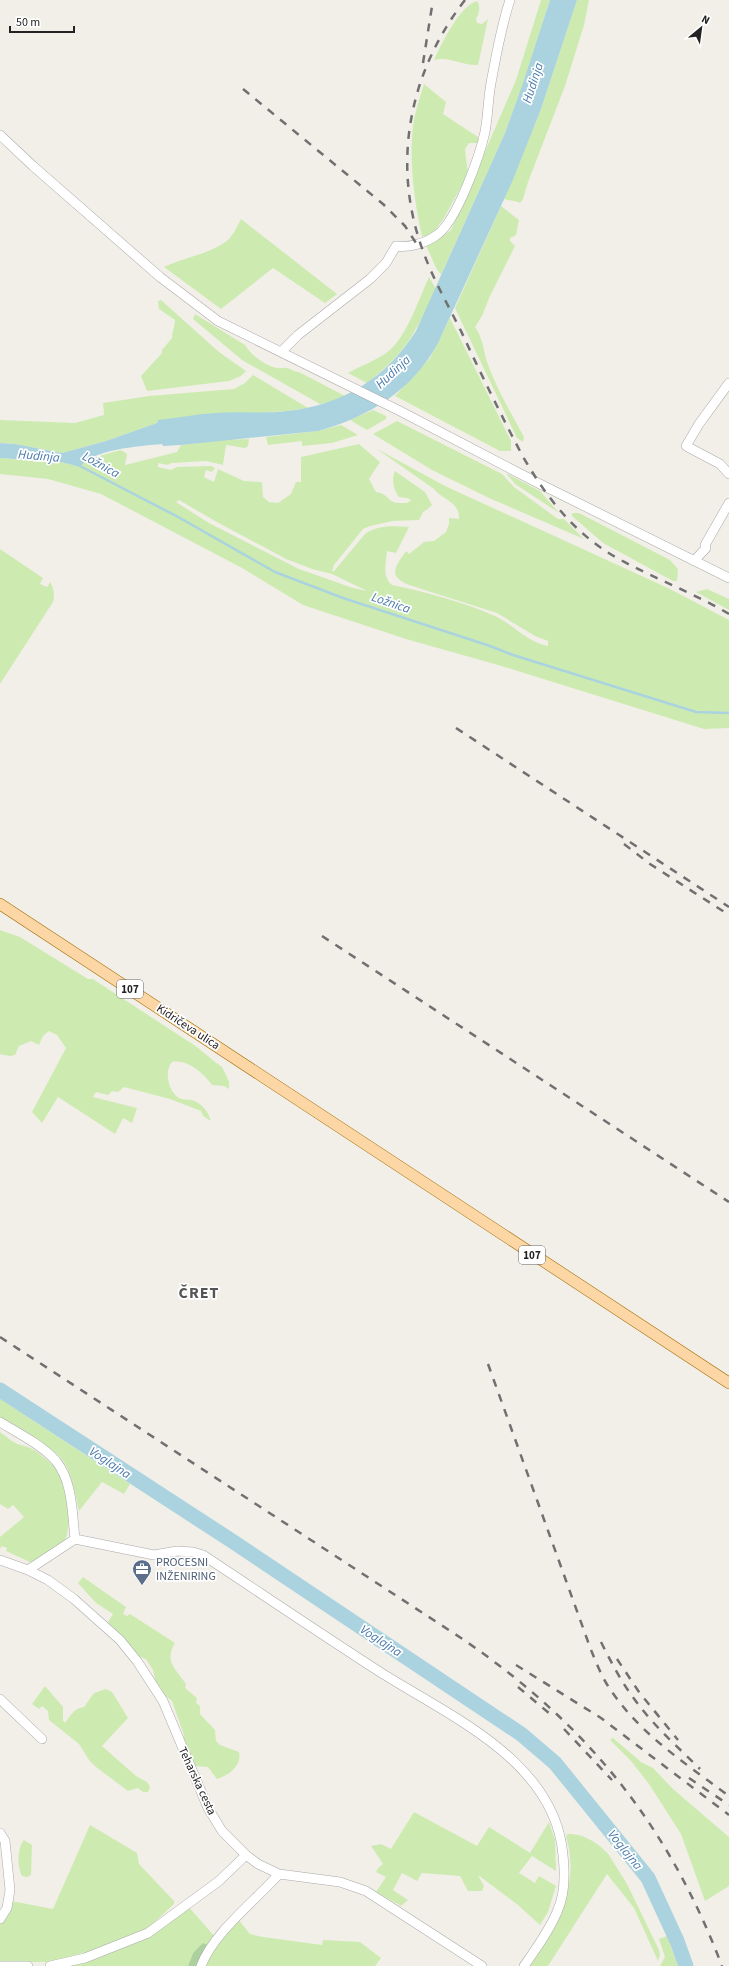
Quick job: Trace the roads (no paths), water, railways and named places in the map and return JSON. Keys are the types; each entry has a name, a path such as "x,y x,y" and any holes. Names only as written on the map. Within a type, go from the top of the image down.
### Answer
{"main road":[{"name":"Kidričeva ulica","path":"0,904 336,1124 420,1182 729,1383"}],"street":[{"path":"281,352 298,335 370,278 386,262 396,246 406,247 420,243 438,234 448,223 466,189 478,157 485,131 490,85 510,0"},
{"path":"0,135 32,166 160,277 218,320 396,409 694,562 729,578"},
{"path":"729,383 707,413 686,446 720,464 729,474"},
{"path":"694,562 706,548 705,544 729,503"},
{"path":"0,1422 43,1450 56,1462 68,1487 72,1501 75,1539"},
{"path":"28,1570 75,1539 154,1555 177,1551 193,1552 203,1555 380,1672 492,1742 520,1766 537,1786 550,1807 563,1849 565,1871 558,1911 524,1966"},
{"name":"Teharska cesta","path":"0,1560 28,1570 48,1580 99,1619 120,1640 137,1661 163,1701 208,1808 222,1831 246,1856 258,1864 280,1874 340,1882 366,1891 482,1966"},
{"path":"0,1699 42,1738"},
{"path":"0,1833 5,1841 10,1890 7,1908 0,1919"},
{"path":"50,1966 85,1958 148,1933 219,1881 246,1856"},
{"path":"201,1966 210,1949 236,1918 280,1874"},
{"path":"0,1966 28,1966"}],"water":[{"name":"Hudinja","path":"550,0 577,0 541,109 512,182 438,343 428,360 416,375 402,388 388,399 355,418 318,431 181,445 163,446 162,444 130,447 95,456 86,461 80,467 61,462 0,458 0,443 15,444 62,453 106,441 157,423 158,420 224,412 278,412 307,408 327,403 345,395 377,375 404,348 416,331 505,133"}],"waterway":[{"name":"Ložnica","path":"78,465 180,518 275,572 343,598 490,646 513,655 696,712 729,713"},
{"name":"Voglajna","path":"0,1390 232,1541 521,1734 555,1763 648,1878 677,1941 686,1966"}],"railway":[{"path":"423,63 433,0"},
{"path":"465,0 446,28 430,57 419,88 411,120 407,152 408,185 413,218 431,272 521,453 540,484 562,513 588,538 619,559 702,599 729,614"},
{"path":"243,89 383,204 405,226 416,243"},
{"path":"456,728 729,907"},
{"path":"624,844 650,864 729,915"},
{"path":"322,936 729,1202"},
{"path":"0,1337 461,1638 506,1671 547,1705 584,1742 618,1781 649,1822 676,1867 700,1915 722,1966"},
{"path":"488,1364 591,1650 605,1682 620,1703 648,1733 679,1759 729,1796"},
{"path":"601,1642 627,1689 645,1713 660,1730 700,1769"},
{"path":"617,1659 639,1692 678,1740"},
{"path":"516,1665 601,1718 729,1815"},
{"path":"518,1687 550,1714"},
{"path":"564,1729 612,1780"},
{"path":"689,1778 729,1805"}],"place":[{"name":"PROCESNI INŽENIRING","path":"142,1586"}],"district":[{"name":"ČRET","path":"199,1293"}]}
